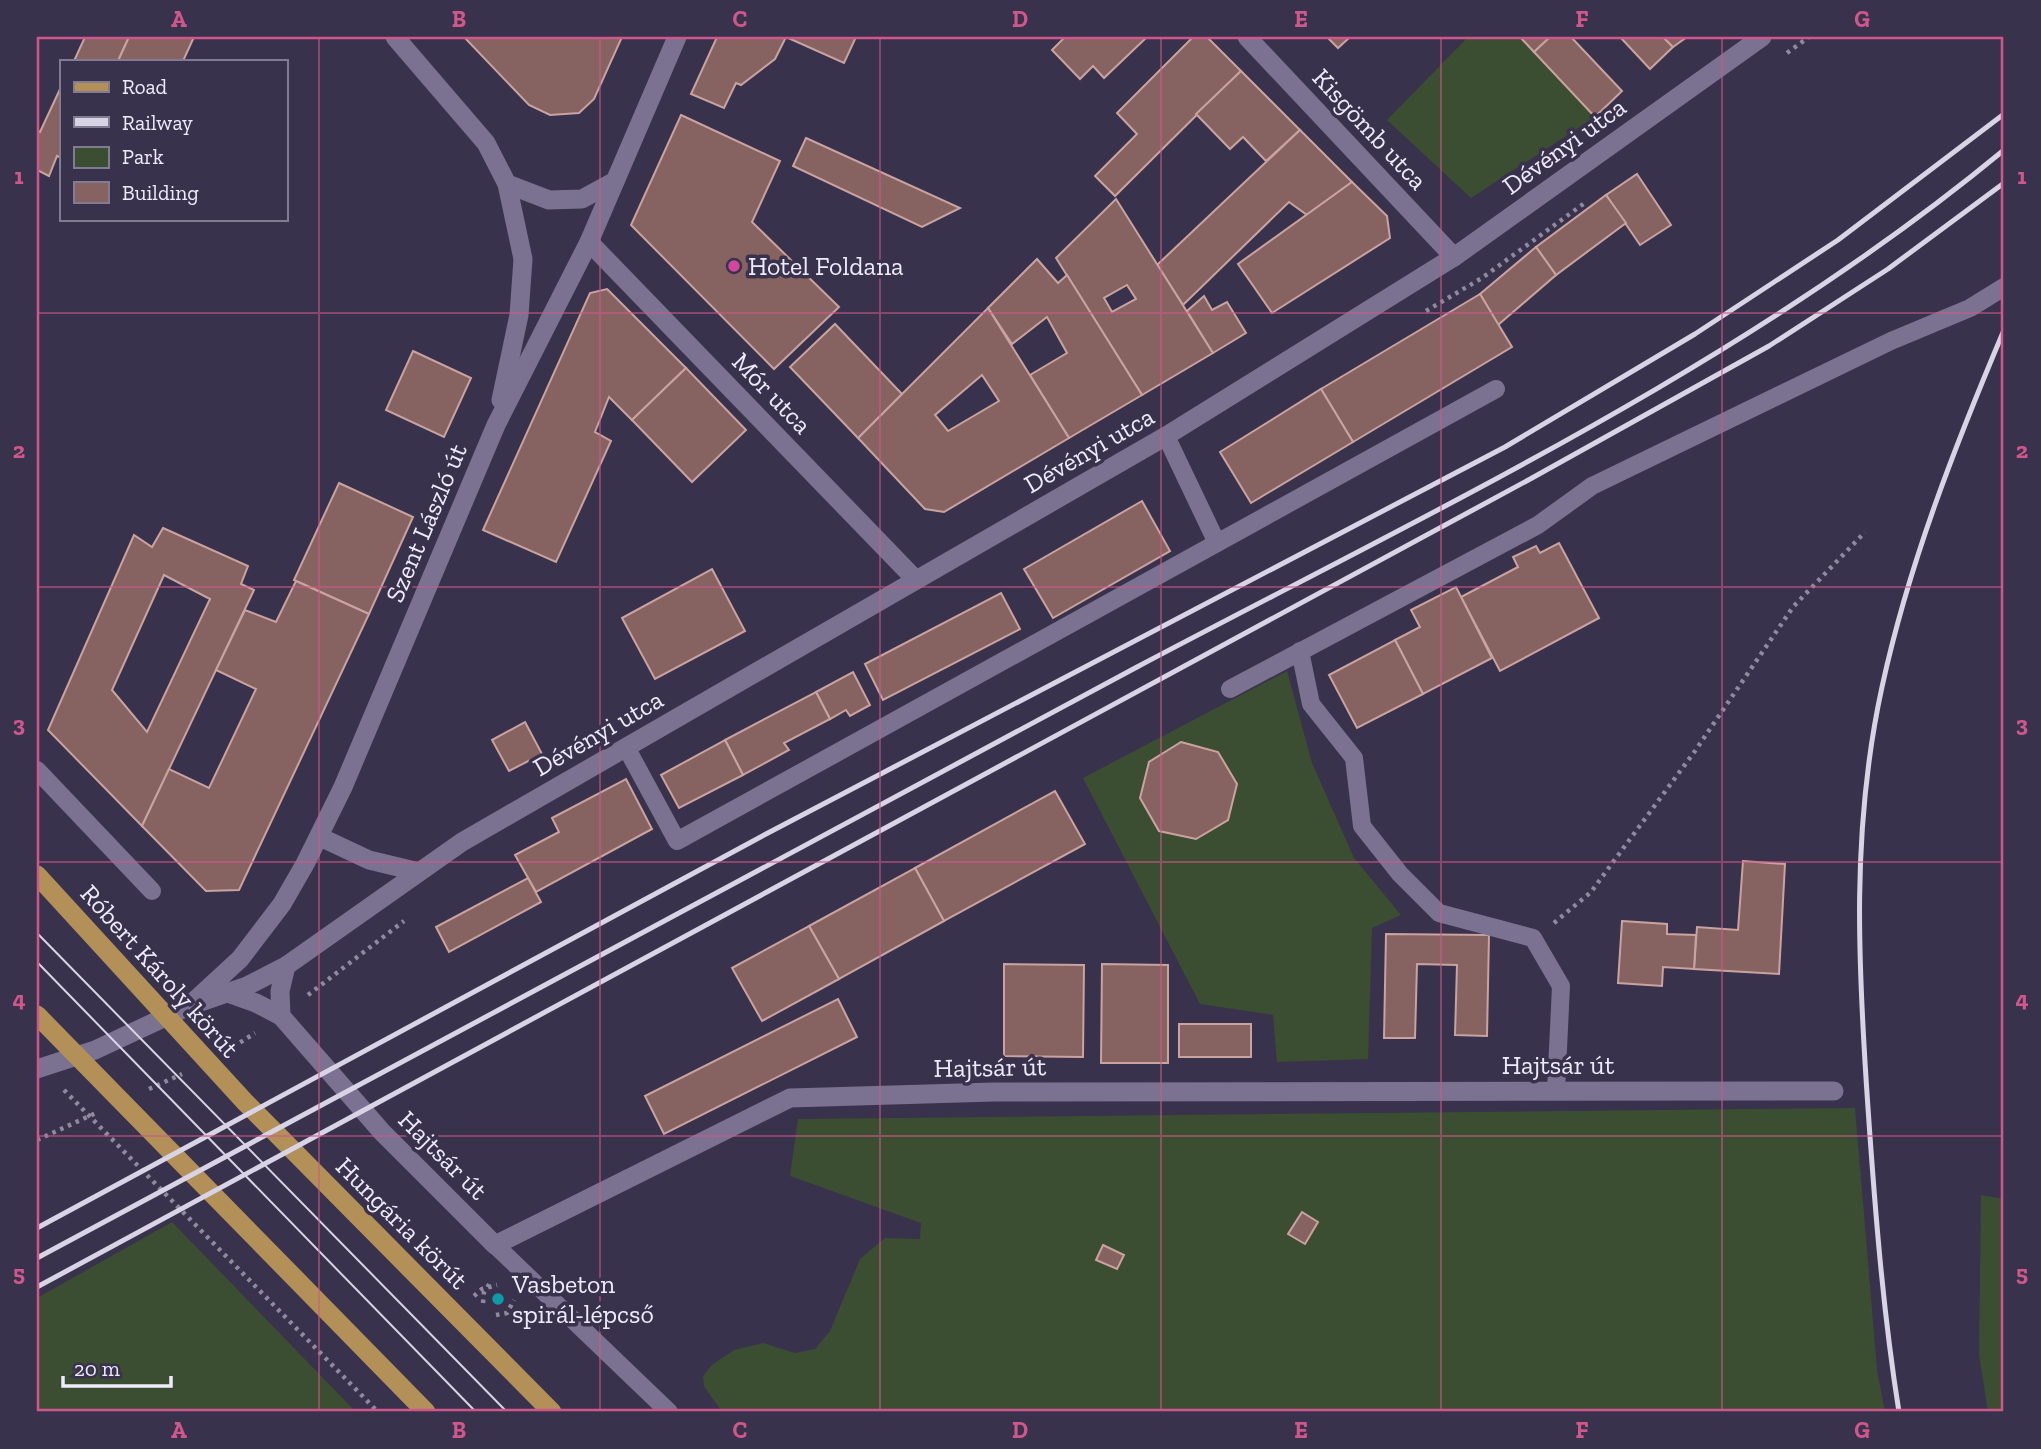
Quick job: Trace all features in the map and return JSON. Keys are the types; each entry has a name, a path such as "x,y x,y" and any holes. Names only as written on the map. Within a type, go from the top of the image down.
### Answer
{"main road":[{"name":"Róbert Károly körút","path":"37,875 245,1102"},
{"path":"37,1015 426,1412"},
{"name":"Hungária körút","path":"245,1102 552,1412"}],"street":[{"path":"395,37 486,143 508,184 523,259 519,315 496,425"},
{"name":"Szent László út","path":"189,1006 225,976 255,941 282,904 320,836 496,425 589,242 677,37"},
{"name":"Kisgömb utca","path":"1247,37 1454,257"},
{"name":"Dévényi utca","path":"189,1006 228,993 286,966 462,842 1166,436 1454,257 1762,37"},
{"path":"508,184 549,200 582,199 615,181"},
{"name":"Mór utca","path":"589,242 916,580"},
{"path":"320,836 369,860 419,872"},
{"path":"281,1016 280,991 286,966"},
{"name":"Hajtsár út","path":"228,993 281,1016 382,1132 495,1245 790,1098 994,1092 1834,1091"},
{"path":"37,1069 95,1051 189,1006"}],"lane":[{"path":"1230,689 1538,525 1592,486 1891,341 1969,308 2004,287"},
{"path":"626,747 677,841 1496,388"},
{"path":"1166,436 1217,543"},
{"path":"1300,651 1311,705 1354,758 1362,826 1393,865 1439,913 1534,938 1561,986 1556,1091"},
{"path":"37,770 152,891"},
{"path":"495,1245 668,1412"}],"path":[{"path":"1534,938 1591,892 1695,751 1793,607 1865,532"},
{"path":"226,1052 281,1016"},
{"path":"139,1094 190,1070"},
{"path":"56,1082 379,1412"},
{"path":"37,1139 101,1111"},
{"path":"493,1279 482,1298 486,1310 497,1315 507,1313 513,1304 513,1294"},
{"path":"475,1294 491,1286 506,1286"}],"green space":[{"path":"1468,37 1520,37 1595,117 1471,198 1387,120"},
{"path":"1287,671 1312,763 1354,858 1401,915 1372,928 1368,1059 1277,1062 1273,1015 1200,1004 1083,778"},
{"path":"1855,1108 1877,1370 1885,1412 722,1412 704,1386 703,1376 712,1365 734,1350 763,1343 795,1353 815,1349 830,1331 860,1259 885,1238 920,1239 921,1223 790,1176 798,1119"},
{"path":"1981,1195 2004,1199 2004,1412 1988,1412 1979,1354"},
{"path":"172,1222 356,1412 37,1412 37,1298"}],"building":[{"path":"85,37 129,37 118,60 74,60"},
{"path":"129,37 194,37 183,60 118,60"},
{"path":"464,37 622,37 594,99 579,113 550,115 529,105"},
{"path":"717,37 786,37 775,59 741,85 736,83 724,108 691,94"},
{"path":"786,37 856,37 844,63"},
{"path":"1065,37 1147,37 1104,78 1093,66 1080,79 1052,50"},
{"path":"1193,37 1207,37 1241,71 1115,196 1095,176 1137,134 1117,113"},
{"path":"1327,37 1350,37 1338,48"},
{"path":"1520,37 1550,37 1534,52"},
{"path":"1550,37 1571,37 1622,91 1595,117 1534,52"},
{"path":"1620,37 1663,37 1673,47 1650,69"},
{"path":"1663,37 1687,37 1673,47"},
{"path":"1241,71 1300,130 1266,161 1243,137 1230,149 1196,114"},
{"path":"60,89 60,158 57,156 49,176 37,170 37,130 40,132"},
{"name":"Hotel Foldana","path":"681,115 780,161 752,222 839,307 774,369 631,225"},
{"path":"1300,130 1352,182 1307,215 1289,202 1183,305 1157,265"},
{"path":"806,138 960,208 922,227 793,166"},
{"path":"1637,174 1671,225 1640,245 1606,195"},
{"path":"1352,182 1387,216 1390,238 1272,313 1238,264"},
{"path":"1606,195 1626,223 1556,275 1536,247"},
{"path":"1116,199 1213,353 1142,395 1056,258","holes":["1127,285 1136,299 1112,312 1104,298"]},
{"path":"1536,247 1556,275 1498,325 1480,294"},
{"path":"1037,259 1058,283 1067,275 1142,395 1069,438 1030,375 1067,353 1047,317 1012,344 988,308"},
{"path":"607,289 686,368 632,420 609,397 595,432 611,441 556,562 483,530 590,293"},
{"path":"1480,294 1512,347 1353,442 1321,389"},
{"path":"1204,296 1212,310 1227,302 1246,333 1213,353 1187,311"},
{"path":"988,308 1069,438 944,512 925,509 858,438","holes":["982,375 999,401 948,431 935,415"]},
{"path":"835,324 902,394 858,438 790,367"},
{"path":"413,351 471,378 444,437 386,410"},
{"path":"686,368 746,430 692,482 632,420"},
{"path":"1321,389 1353,442 1251,503 1220,452"},
{"path":"339,483 413,517 369,614 294,580"},
{"path":"1142,501 1170,551 1053,618 1024,569"},
{"path":"163,528 248,566 241,584 254,590 142,826 48,730 134,535 152,547","holes":["164,575 210,599 147,732 112,690"]},
{"path":"1559,543 1599,618 1500,671 1461,597 1518,567 1513,557 1536,546 1540,553"},
{"path":"712,569 745,631 655,679 622,618"},
{"path":"296,581 369,614 239,890 206,891 142,826 169,769 209,788 256,689 216,670 245,610 276,622"},
{"path":"1456,587 1492,658 1423,694 1395,640 1420,627 1411,610"},
{"path":"1001,593 1020,629 883,700 865,664"},
{"path":"1395,640 1423,694 1357,728 1329,675"},
{"path":"853,672 870,705 850,716 846,710 830,719 816,692"},
{"path":"816,692 830,719 784,743 789,750 743,775 725,740"},
{"path":"525,722 542,754 509,771 492,740"},
{"path":"725,740 743,775 679,808 661,775"},
{"path":"1181,742 1218,752 1237,784 1228,820 1196,839 1159,831 1140,798 1149,762"},
{"path":"626,779 652,829 536,892 515,855 559,832 552,818"},
{"path":"1055,791 1085,844 944,921 915,868"},
{"path":"1743,861 1785,864 1779,974 1694,969 1697,927 1738,930"},
{"path":"915,868 944,921 839,979 809,926"},
{"path":"528,878 541,902 449,952 436,927"},
{"path":"1622,921 1667,924 1667,934 1696,935 1694,969 1663,967 1662,986 1618,983"},
{"path":"809,926 839,979 762,1021 732,968"},
{"path":"1386,934 1489,935 1487,1036 1455,1035 1457,965 1417,964 1415,1038 1384,1038"},
{"path":"1004,964 1084,965 1083,1057 1004,1056"},
{"path":"1102,964 1168,965 1168,1063 1101,1063"},
{"path":"838,999 857,1037 664,1134 645,1096"},
{"path":"1179,1024 1251,1024 1251,1057 1179,1057"},
{"path":"1302,1212 1318,1222 1305,1244 1288,1234"},
{"path":"1103,1245 1124,1255 1117,1269 1096,1260"}],"tram line":[{"path":"37,933 507,1412"},
{"path":"37,962 476,1412"}],"railway":[{"path":"37,1228 766,834 1505,447 1695,334 1838,240 2004,114"},
{"path":"37,1258 724,887 1584,430 1694,367 1801,299 1904,228 2004,150"},
{"path":"37,1287 1532,478 1769,346 1888,269 2004,183"},
{"path":"1899,1412 1880,1260 1864,1054 1860,897 1865,792 1882,687 1906,595 1951,461 2004,330"}],"place":[{"name":"Hotel Foldana","path":"734,266"},
{"name":"Vasbeton spirál-lépcső","path":"498,1299"}]}
